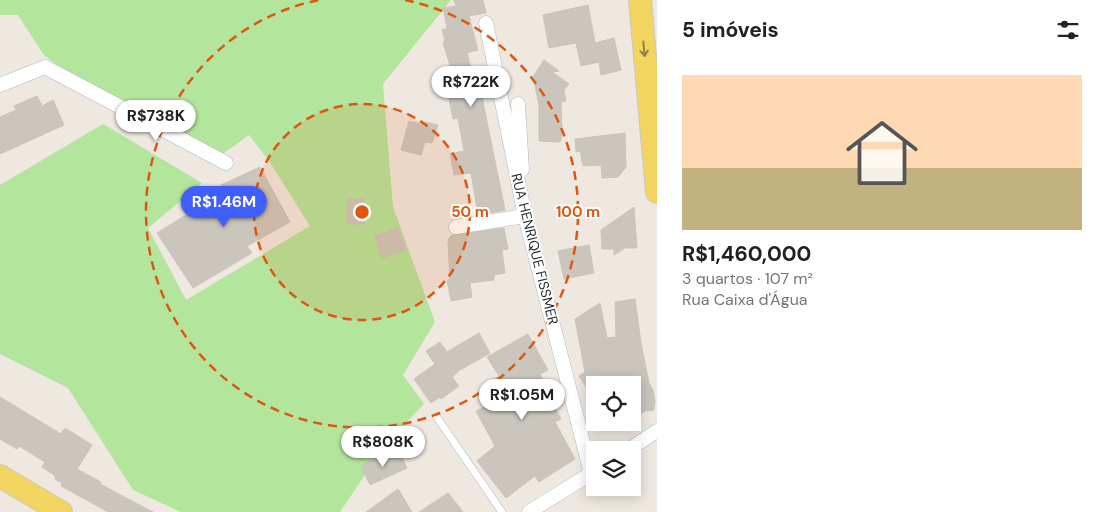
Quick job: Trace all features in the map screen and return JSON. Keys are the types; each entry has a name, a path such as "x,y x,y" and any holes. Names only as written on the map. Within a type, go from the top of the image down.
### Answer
{"main road":[{"path":"641,0 647,7 657,12"},
{"path":"641,0 657,192"},
{"path":"2,481 61,512"}],"street":[{"name":"RUA HENRIQUE FISSMER","path":"486,24 520,196 586,446"},
{"path":"0,86 45,67 226,163"},
{"path":"518,104 521,149 520,196"},
{"path":"456,227 525,216"},
{"path":"641,441 657,431"},
{"path":"529,512 586,476"}],"lane":[{"path":"436,416 502,512"}],"green space":[{"path":"0,0 451,0 383,84 393,207 435,322 403,375 424,404 388,441 340,512 181,512 133,490 68,388 0,354 0,185 103,124 202,183 148,228 186,300 310,226 269,161 249,135 221,155 76,79 44,55 18,15 0,15"}],"building":[{"path":"454,0 483,0 486,13 469,16 478,50 467,53 474,80 482,80 483,102 505,210 478,215 471,173 454,175 450,154 464,151 458,118 453,119 448,94 448,84 452,83 452,71 443,43 445,40 442,30 447,28 443,8 456,6"},
{"path":"588,5 595,43 614,38 621,70 601,75 599,62 581,66 576,43 549,48 543,15"},
{"path":"544,60 559,71 552,72 569,84 564,90 566,101 561,102 562,136 560,142 539,141 539,105 533,77"},
{"path":"37,96 42,106 53,100 64,125 0,154 0,117 16,110 14,106"},
{"path":"409,121 425,125 426,122 438,125 432,143 425,142 421,155 401,150"},
{"path":"625,133 626,167 618,177 602,178 601,165 583,166 580,151 576,152 575,139"},
{"path":"260,167 290,222 247,246 252,253 193,288 157,233 225,191 221,185"},
{"path":"347,199 364,199 364,224 347,224"},
{"path":"634,207 637,248 625,248 614,255 614,249 602,249 601,230"},
{"path":"398,228 406,250 382,258 375,236"},
{"path":"504,228 508,249 502,250 505,273 494,275 494,280 470,283 472,297 451,301 447,280 450,279 449,238 452,235"},
{"path":"589,245 594,273 564,279 558,251"},
{"path":"635,299 641,343 649,383 653,390 655,401 654,410 641,413 641,376 586,376 586,386 579,376 585,372 575,319 600,303 607,338 616,337 615,302"},
{"path":"479,333 490,353 460,370 452,377 459,386 441,399 440,397 431,403 414,379 435,364 426,351 440,342 447,352"},
{"path":"528,334 548,370 540,374 555,402 552,403 561,419 555,422 575,459 539,482 535,476 506,498 477,461 495,446 476,411 498,400 489,382 499,376 487,357"},
{"path":"0,397 61,434 65,428 92,445 77,469 101,482 100,484 153,512 108,512 61,486 62,483 56,480 54,475 42,467 45,462 19,446 17,449 0,439"},
{"path":"400,453 407,468 370,485 361,466 382,456 383,458 390,455 391,457"},
{"path":"398,489 412,512 366,512"},
{"path":"448,493 463,512 419,512"}]}
